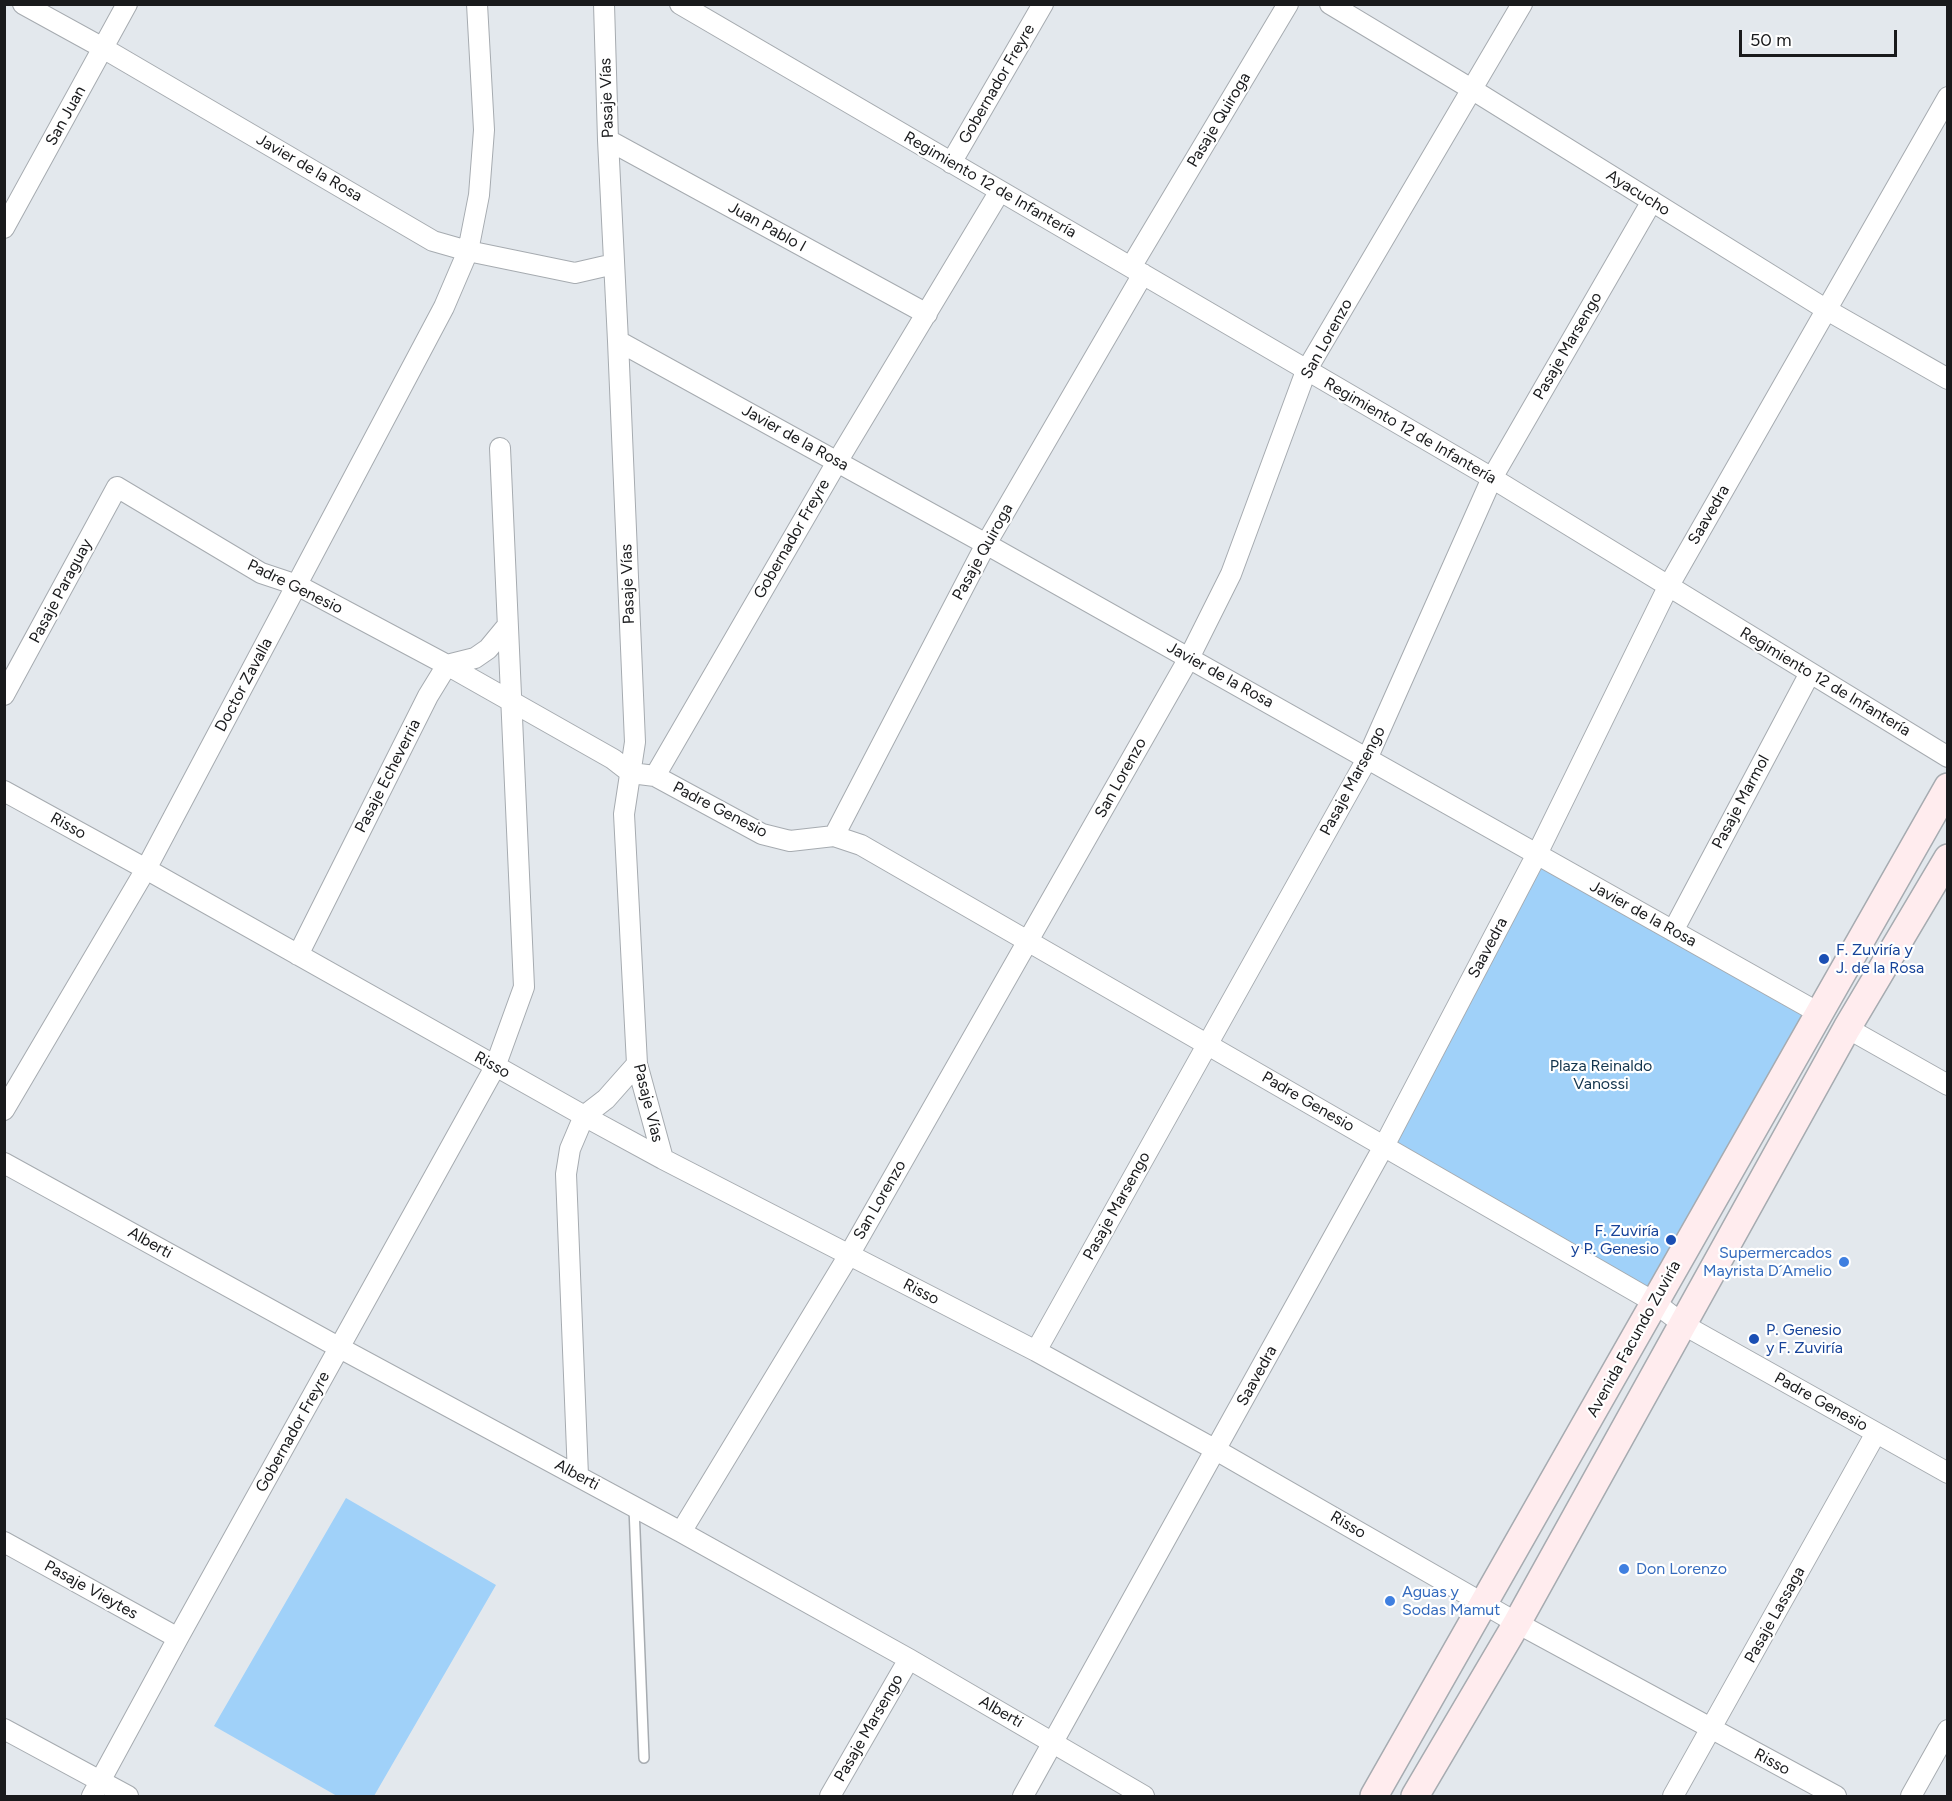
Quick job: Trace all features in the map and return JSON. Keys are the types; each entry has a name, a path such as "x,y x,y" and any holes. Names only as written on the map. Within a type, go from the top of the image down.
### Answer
{"main road":[{"name":"Avenida Facundo Zuviría","path":"1374,1797 1947,787"},
{"path":"1415,1797 1517,1623 1847,1028 1947,858"}],"street":[{"name":"Javier de la Rosa","path":"23,4 104,48 433,240 468,251 575,273 614,264"},
{"name":"San Juan","path":"4,228 128,4"},
{"path":"468,251 479,195 484,130 477,4"},
{"name":"Pasaje Vías","path":"604,4 635,742 624,814 637,1064 663,1159"},
{"name":"Regimiento 12 de Infantería","path":"680,4 1492,478 1947,757"},
{"name":"Gobernador Freyre","path":"951,163 1043,4"},
{"name":"Pasaje Quiroga","path":"834,836 986,544 1288,4"},
{"name":"Ayacucho","path":"1330,4 1827,310 1947,379"},
{"name":"San Lorenzo","path":"681,1532 849,1255 1189,658 1231,574 1306,371 1522,4"},
{"name":"Saavedra","path":"1023,1797 1384,1146 1537,854 1668,587 1947,97"},
{"name":"Juan Pablo I","path":"608,140 927,314"},
{"name":"Gobernador Freyre","path":"655,776 837,462 1000,190"},
{"name":"Pasaje Marsengo","path":"1036,1351 1367,759 1492,478 1652,201"},
{"name":"Doctor Zavalla","path":"4,1110 146,869 444,307 468,251"},
{"name":"Javier de la Rosa","path":"618,341 986,544 1819,1013"},
{"path":"495,1067 524,987 500,448"},
{"name":"Padre Genesio","path":"117,487 261,573 297,585 447,665 613,759 631,773"},
{"name":"Pasaje Paraguay","path":"4,695 117,487"},
{"path":"447,665 475,658 488,649 507,626"},
{"name":"Pasaje Echeverria","path":"298,955 428,696 447,665"},
{"name":"Pasaje Marmol","path":"1673,931 1810,673"},
{"path":"631,773 655,776"},
{"name":"Padre Genesio","path":"655,776 762,834 790,841 834,836 861,845 1654,1302 1684,1325 1947,1473"},
{"name":"Risso","path":"4,791 663,1159 1036,1351 1216,1450 1517,1623 1836,1797"},
{"path":"1847,1028 1947,1085"},
{"path":"578,1476 566,1174 570,1149 584,1116 606,1099 637,1064"},
{"name":"Gobernador Freyre","path":"97,1789 178,1638 495,1067"},
{"name":"Alberti","path":"4,1162 340,1348 681,1532 909,1659 1144,1797"},
{"name":"Pasaje Lassaga","path":"1673,1797 1876,1433"},
{"name":"Pasaje Vieytes","path":"4,1542 178,1638"},
{"name":"Pasaje Marsengo","path":"830,1797 909,1659"},
{"path":"4,1729 97,1789 128,1797"},
{"path":"1911,1797 1947,1730"}],"lane":[{"path":"634,1507 644,1758"}],"green space":[{"name":"Plaza Reinaldo Vanossi","path":"1539,860 1812,1014 1653,1298 1387,1145"},
{"path":"346,1498 496,1585 374,1796 337,1796 214,1726"}],"place":[{"name":"F. Zuviría y J. de la Rosa","path":"1824,959"},
{"name":"F. Zuviría y P. Genesio","path":"1671,1240"},
{"name":"Supermercados Mayrista D´Amelio","path":"1844,1262"},
{"name":"P. Genesio y F. Zuviría","path":"1754,1339"},
{"name":"Don Lorenzo","path":"1624,1569"},
{"name":"Aguas y Sodas Mamut","path":"1390,1601"}]}
